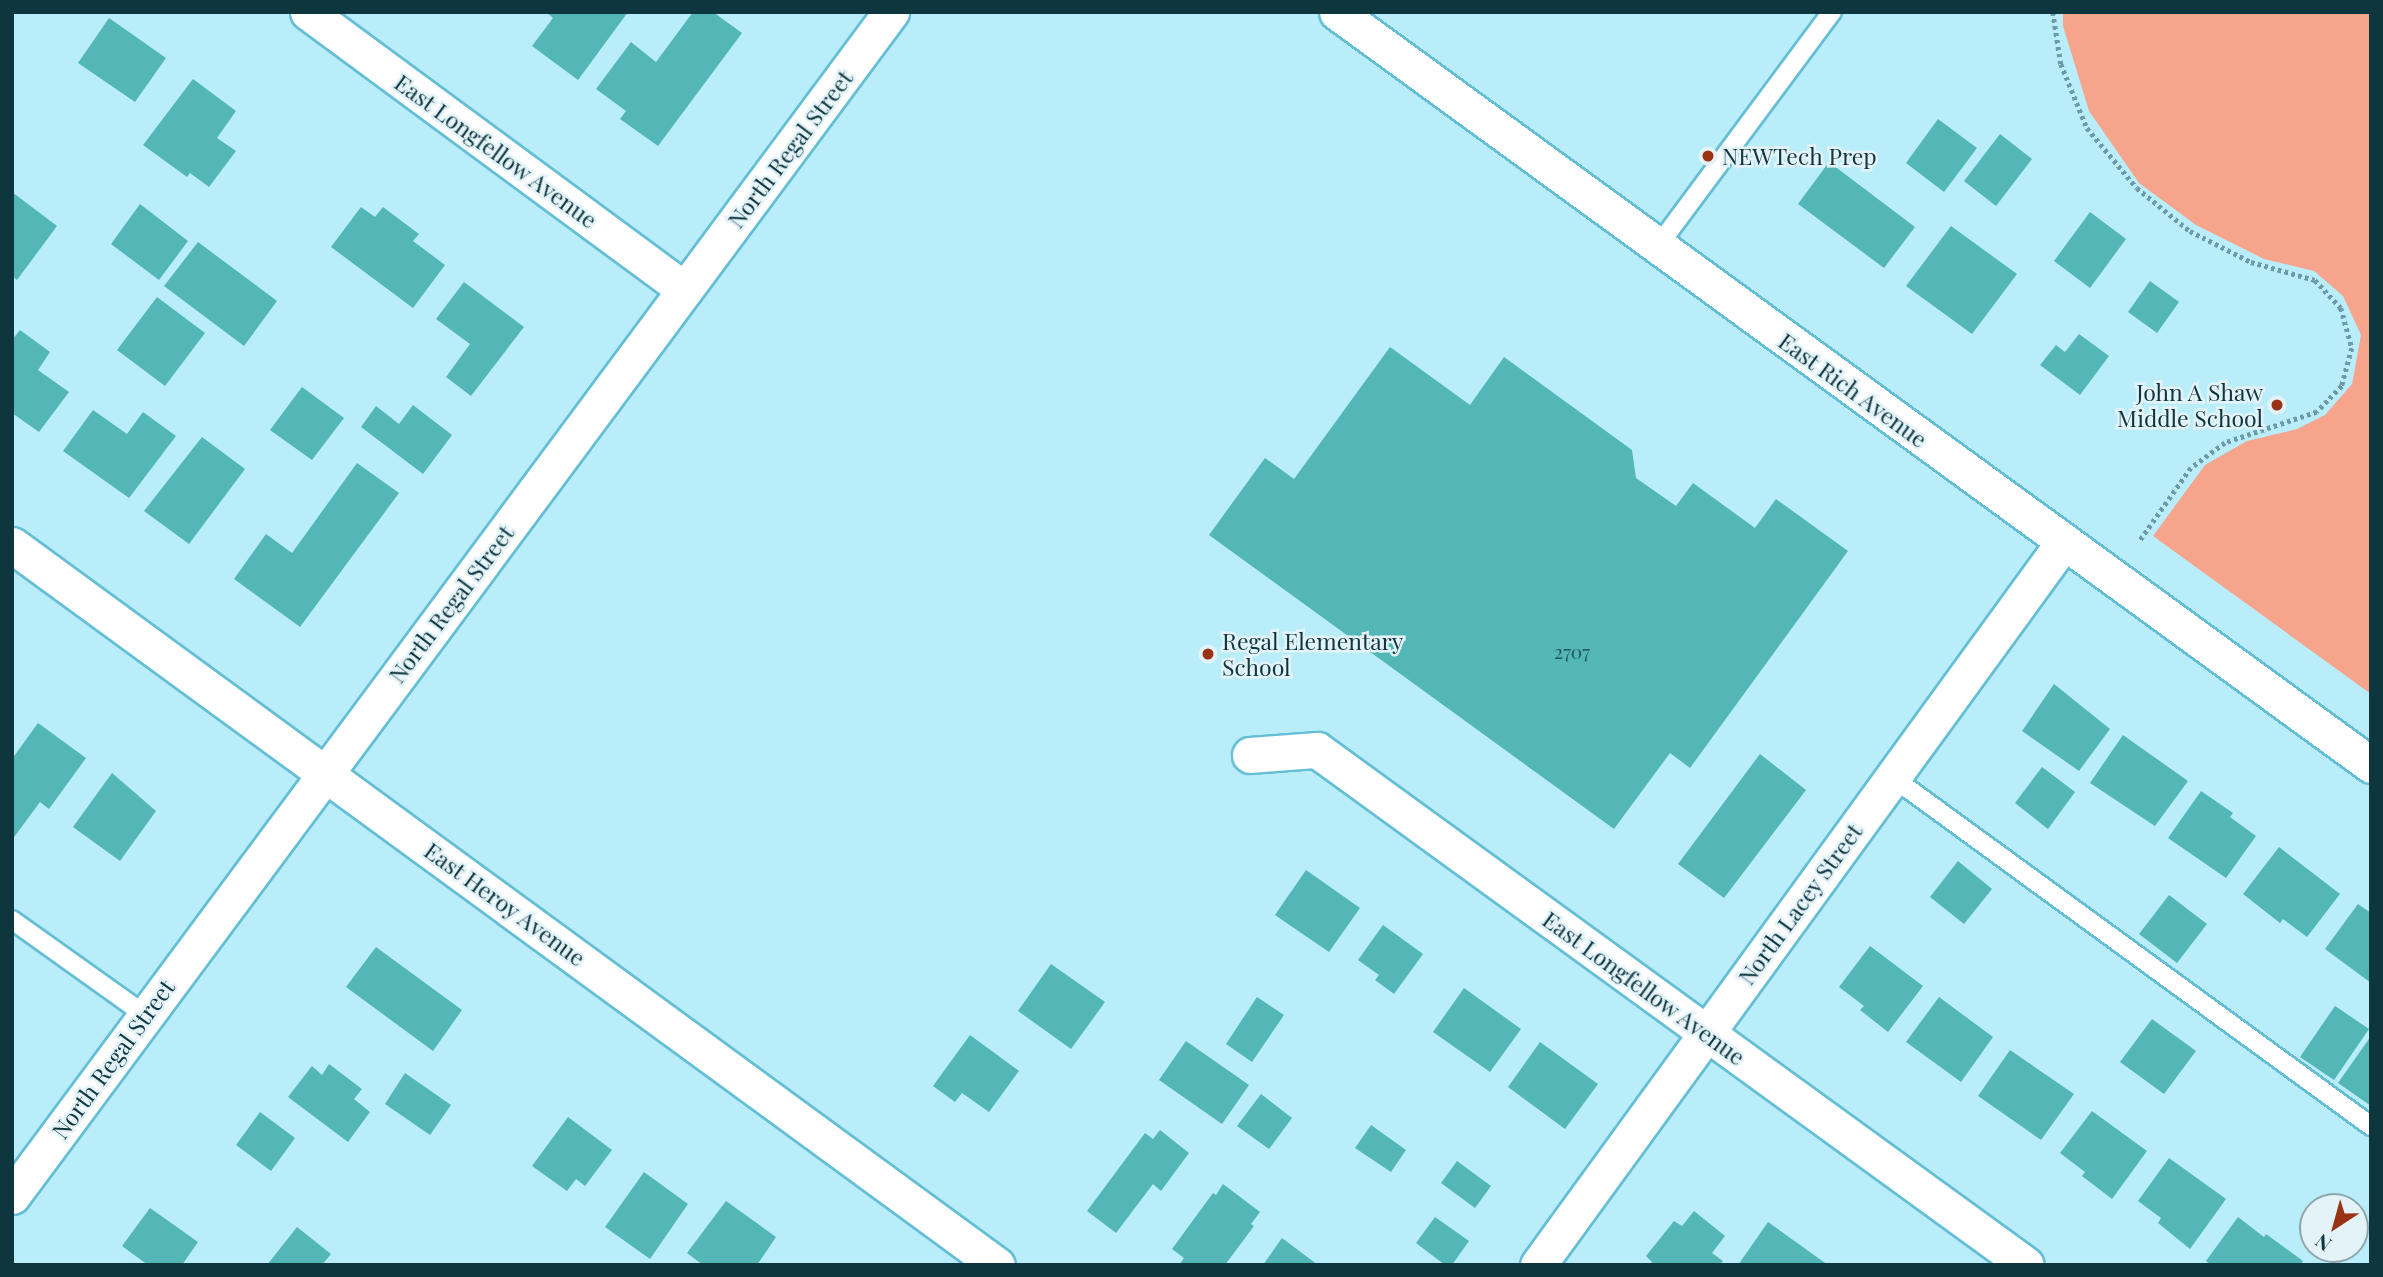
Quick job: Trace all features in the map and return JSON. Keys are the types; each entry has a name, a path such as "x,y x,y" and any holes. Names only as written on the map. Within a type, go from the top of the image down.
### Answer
{"street":[{"name":"East Longfellow Avenue","path":"308,12 685,290"},
{"name":"North Regal Street","path":"12,1196 891,12"},
{"name":"East Rich Avenue","path":"1337,12 2371,765"},
{"name":"North Lacey Street","path":"1538,1265 2063,543"},
{"name":"East Heroy Avenue","path":"12,545 997,1265"},
{"name":"East Longfellow Avenue","path":"1250,755 1317,750 2026,1265"}],"lane":[{"path":"1658,246 1832,12"},
{"path":"1892,777 2371,1126"},
{"path":"12,920 145,1016"}],"path":[{"path":"2053,12 2061,64 2087,128 2137,188 2190,231 2226,250 2251,262 2315,280 2341,308 2352,348 2342,386 2317,412 2225,443 2191,468 2139,542"}],"shaded area":[{"name":"John A Shaw Middle School","path":"2063,12 2371,12 2371,694 2153,536 2205,465 2247,441 2297,429 2325,415 2352,384 2361,335 2343,296 2314,271 2264,259 2196,225 2139,183 2089,111 2063,26"}],"building":[{"path":"546,12 628,12 578,80 532,46 553,18"},
{"path":"693,12 713,12 742,33 658,146 620,119 626,111 596,89 631,42 656,62"},
{"path":"109,18 166,58 135,102 78,63"},
{"path":"193,79 236,111 217,138 236,151 209,187 190,173 187,177 143,145"},
{"path":"1938,119 1977,148 1944,192 1906,163"},
{"path":"2000,134 2032,159 1996,206 1964,181"},
{"path":"1829,162 1915,227 1884,268 1798,204"},
{"path":"12,192 57,226 17,280 12,276"},
{"path":"140,204 188,241 159,280 111,244"},
{"path":"361,207 375,217 383,207 419,234 413,241 445,265 413,308 331,247"},
{"path":"2090,212 2126,239 2090,288 2054,261"},
{"path":"1951,226 2017,274 1972,334 1906,286"},
{"path":"198,242 277,301 244,346 164,286"},
{"path":"2150,281 2179,302 2157,333 2128,312"},
{"path":"464,282 524,327 471,396 446,377 470,344 436,319"},
{"path":"157,297 205,333 165,386 117,350"},
{"path":"20,330 50,352 38,370 69,392 39,432 12,413 12,340"},
{"path":"2079,334 2109,356 2080,395 2040,365 2056,345 2065,352"},
{"path":"1390,347 1470,405 1504,357 1632,450 1636,478 1676,506 1693,483 1755,528 1776,499 1848,551 1690,768 1670,753 1614,829 1209,535 1265,458 1294,479"},
{"path":"302,387 344,418 312,460 270,430"},
{"path":"413,405 452,435 423,474 361,427 376,406 399,424"},
{"path":"93,410 127,434 143,412 176,436 129,498 63,451"},
{"path":"202,437 245,469 189,544 144,511"},
{"path":"357,463 399,493 300,627 234,579 266,534 292,553"},
{"path":"2054,684 2110,729 2079,771 2022,731"},
{"path":"38,723 86,758 49,809 40,802 12,840 12,759"},
{"path":"2123,735 2188,781 2155,826 2090,783"},
{"path":"1760,754 1806,790 1724,898 1678,864"},
{"path":"2042,767 2075,792 2048,829 2015,803"},
{"path":"112,773 156,811 120,861 73,827"},
{"path":"2201,791 2233,813 2230,817 2256,836 2226,878 2168,838"},
{"path":"2279,847 2340,894 2307,937 2283,919 2280,923 2243,894"},
{"path":"1958,861 1992,889 1964,924 1930,897"},
{"path":"1306,870 1360,908 1329,952 1275,915"},
{"path":"2169,895 2207,924 2177,963 2139,934"},
{"path":"2358,904 2371,913 2371,983 2325,949"},
{"path":"1383,925 1423,954 1394,994 1375,980 1379,975 1358,960"},
{"path":"1870,946 1923,986 1888,1032 1860,1010 1864,1006 1839,987"},
{"path":"376,947 462,1010 433,1051 346,987"},
{"path":"1051,964 1105,1002 1071,1049 1018,1011"},
{"path":"1464,988 1521,1029 1490,1072 1433,1032"},
{"path":"1257,997 1284,1015 1252,1062 1226,1044"},
{"path":"1939,997 1993,1037 1961,1082 1906,1042"},
{"path":"2335,1006 2369,1029 2334,1080 2300,1057"},
{"path":"2152,1019 2196,1051 2164,1094 2120,1062"},
{"path":"970,1035 1019,1071 989,1112 962,1093 955,1102 933,1086"},
{"path":"2371,1036 2371,1106 2338,1083"},
{"path":"1186,1041 1249,1085 1222,1124 1159,1080"},
{"path":"1540,1042 1598,1084 1565,1129 1508,1087"},
{"path":"2010,1050 2074,1094 2041,1140 1978,1096"},
{"path":"329,1064 362,1089 354,1099 370,1112 348,1142 288,1097 312,1066 322,1075"},
{"path":"405,1073 451,1105 430,1135 385,1104"},
{"path":"1261,1094 1292,1118 1269,1149 1237,1126"},
{"path":"2092,1111 2147,1151 2112,1199 2082,1176 2085,1172 2060,1153"},
{"path":"260,1112 295,1138 271,1171 236,1145"},
{"path":"568,1117 612,1150 585,1186 576,1179 567,1191 532,1166"},
{"path":"1371,1125 1406,1150 1391,1172 1355,1148"},
{"path":"1160,1130 1189,1153 1161,1191 1153,1184 1116,1233 1087,1211 1145,1133 1153,1139"},
{"path":"2169,1158 2226,1199 2190,1249 2158,1223 2161,1218 2138,1201"},
{"path":"1457,1161 1491,1186 1475,1208 1441,1183"},
{"path":"644,1172 688,1204 650,1259 605,1227"},
{"path":"1223,1184 1260,1212 1251,1224 1254,1226 1225,1265 1179,1265 1184,1258 1172,1249 1213,1193 1216,1195"},
{"path":"726,1201 776,1237 757,1265 703,1265 687,1253"},
{"path":"150,1208 198,1242 182,1265 148,1265 122,1246"},
{"path":"1694,1211 1725,1236 1712,1253 1723,1261 1720,1265 1650,1265 1652,1262 1646,1256 1674,1221 1682,1226"},
{"path":"1435,1217 1469,1241 1452,1265 1445,1265 1416,1243"},
{"path":"2238,1217 2264,1237 2266,1234 2299,1258 2299,1263 2302,1263 2211,1265 2206,1261"},
{"path":"1768,1222 1828,1265 1738,1265"},
{"path":"297,1227 331,1254 322,1265 267,1265"},
{"path":"1282,1238 1318,1265 1263,1265"}],"place":[{"name":"NEWTech Prep","path":"1708,156"},
{"name":"John A Shaw Middle School","path":"2277,405"},
{"name":"Regal Elementary School","path":"1208,654"}]}
